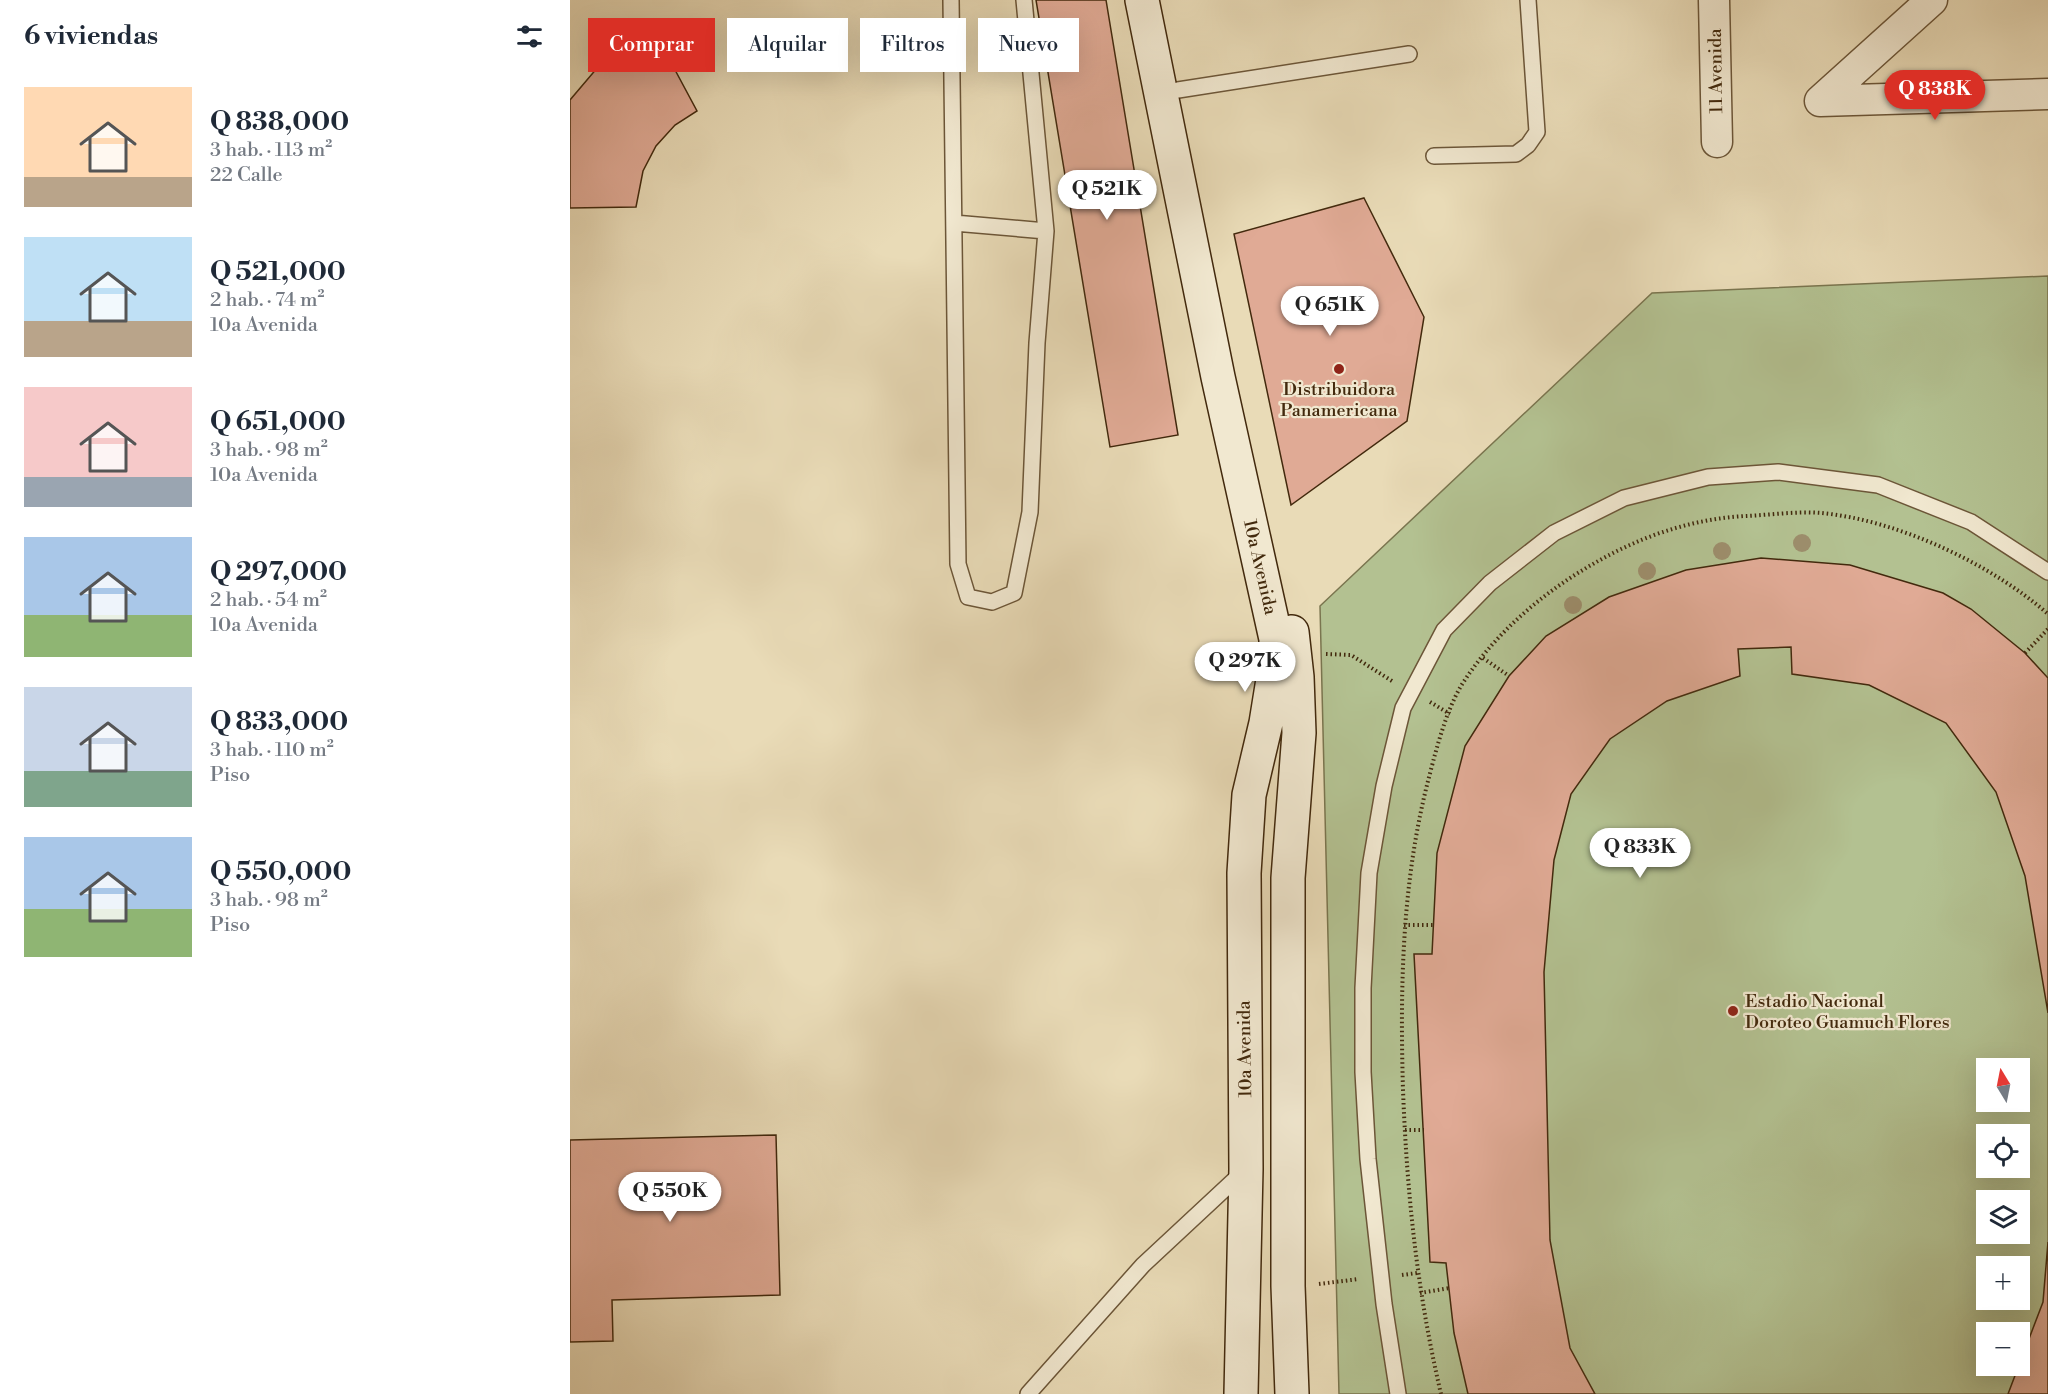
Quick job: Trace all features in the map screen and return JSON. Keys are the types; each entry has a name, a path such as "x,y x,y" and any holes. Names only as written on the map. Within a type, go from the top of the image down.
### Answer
{"main road":[{"name":"10a Avenida","path":"1142,0 1208,331 1276,639 1276,661 1266,723 1249,795 1244,862 1246,1169 1241,1394"},
{"name":"10a Avenida","path":"1161,0 1178,90 1276,542 1288,603 1297,670 1299,733 1288,878 1288,1286 1292,1394"}],"street":[{"name":"11 Avenida","path":"1714,0 1718,142"},
{"path":"1932,0 1820,101 2048,94"}],"lane":[{"path":"951,0 958,564 968,597 992,602 1014,593 1030,512 1037,343 1046,231 1024,0"},
{"path":"1434,156 1516,154 1528,145 1537,132 1528,0"},
{"path":"1178,90 1409,54"},
{"path":"954,223 1046,231"},
{"path":"1398,1394 1381,1277 1368,1159 1363,988 1369,873 1384,786 1403,708 1444,630 1490,583 1554,533 1624,498 1708,477 1778,472 1878,486 1971,522 2048,572"},
{"path":"1028,1394 1143,1265 1246,1169"}],"path":[{"path":"1441,1394 1424,1325 1409,1216 1400,997 1404,925 1415,832 1436,748 1460,687 1500,637 1557,584 1632,541 1716,518 1821,513 1894,529 1969,559 2048,614"},
{"path":"2025,652 2048,629"},
{"path":"1323,654 1351,655 1381,674"},
{"path":"1483,658 1509,676"},
{"path":"1404,925 1433,925"},
{"path":"1405,1130 1424,1130"},
{"path":"1288,1286 1417,1273"},
{"path":"1420,1293 1449,1288"}],"green space":[{"name":"Estadio Nacional Doroteo Guamuch Flores","path":"2048,276 2048,1394 1339,1394 1320,606 1652,293"}],"building":[{"path":"1036,0 1106,0 1178,435 1110,447 1048,72 1079,72 1079,18 1039,18"},
{"path":"594,72 676,72 697,111 675,125 656,146 643,171 636,207 570,208 570,100"},
{"name":"Distribuidora Panamericana","path":"1364,198 1424,317 1407,421 1291,505 1234,234"},
{"path":"1761,558 1850,565 1943,593 1971,609 2025,653 2048,678 2048,1013 2025,876 1996,792 1946,723 1869,685 1792,674 1791,647 1738,649 1740,676 1667,701 1610,739 1571,794 1554,860 1544,972 1550,1240 1570,1348 1595,1394 1468,1394 1454,1333 1446,1263 1430,1262 1414,954 1432,954 1437,853 1465,746 1509,676 1546,636 1609,597 1686,570"},
{"path":"776,1135 780,1295 612,1300 613,1341 570,1342 570,1140"},
{"path":"2048,1242 2048,1394 2008,1394 2015,1376 2030,1376 2030,1336 2043,1302"}],"place":[{"name":"Distribuidora Panamericana","path":"1339,369"},
{"name":"Estadio Nacional Doroteo Guamuch Flores","path":"1733,1011"}]}
